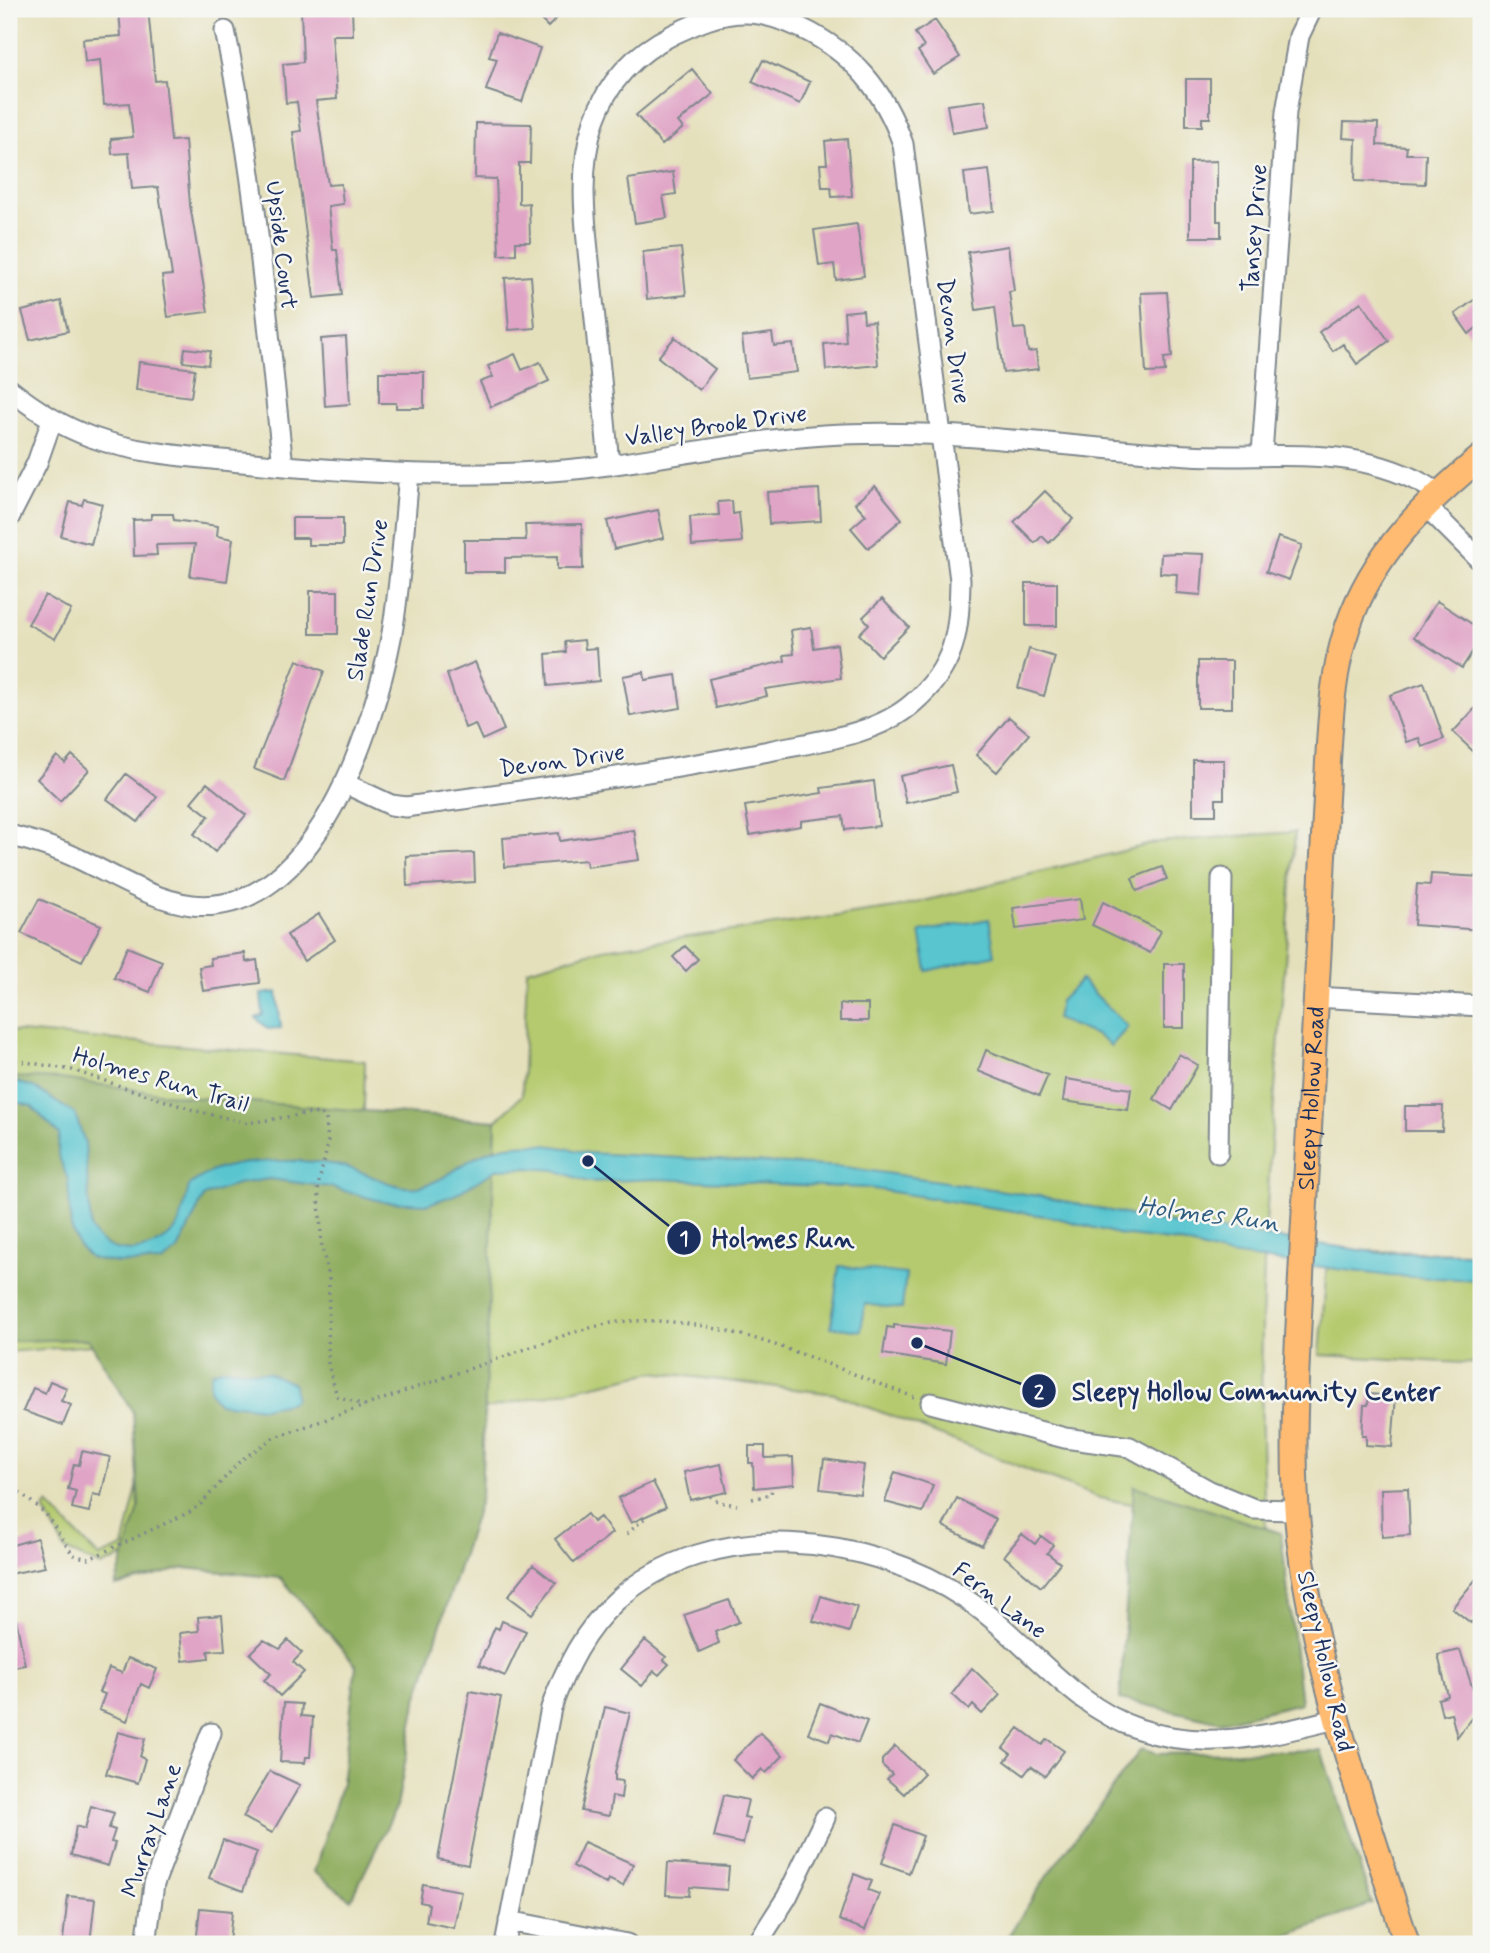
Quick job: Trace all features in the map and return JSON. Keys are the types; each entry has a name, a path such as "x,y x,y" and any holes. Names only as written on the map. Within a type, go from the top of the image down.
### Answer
{"main road":[{"name":"Sleepy Hollow Road","path":"1407,1944 1336,1719 1311,1613 1296,1510 1295,1410 1314,997 1331,715 1338,663 1352,616 1371,574 1392,542 1431,499 1481,457"}],"street":[{"name":"Tansey Drive","path":"1262,454 1286,112 1300,36 1312,9"},
{"name":"Devon Drive","path":"344,783 391,805 406,807 691,766 862,730 898,715 914,703 945,667 959,629 960,580 909,176 891,112 861,70 817,36 757,13 720,12 651,46 637,57 607,92 586,149 585,219 609,464"},
{"name":"Upside Court","path":"225,31 235,78 261,272 283,466"},
{"name":"Valley Brook Drive","path":"9,389 52,420 112,444 189,457 409,474 505,473 609,464 824,435 942,433 1184,455 1262,454 1366,461 1390,467 1431,499 1481,561"},
{"path":"9,518 37,463 52,420"},
{"name":"Slade Run Drive","path":"9,835 76,858 166,899 192,905 218,905 255,895 273,882 313,838 344,783 372,713 387,653 401,568 409,474"},
{"path":"1218,1153 1222,878"},
{"path":"1314,997 1481,1006"},
{"path":"931,1403 1065,1438 1130,1447 1210,1491 1254,1508 1296,1510"},
{"name":"Fern Lane","path":"505,1944 551,1708 562,1676 584,1639 617,1600 653,1574 695,1555 761,1544 800,1544 859,1553 894,1563 967,1600 1086,1702 1111,1717 1166,1737 1227,1742 1257,1738 1336,1719"},
{"name":"Murray Lane","path":"146,1944 154,1884 211,1733"},
{"path":"757,1944 787,1897 825,1818"},
{"path":"509,1921 627,1944"}],"path":[{"name":"Holmes Run Trail","path":"9,1059 72,1070 196,1111 248,1123 321,1114 329,1126 328,1144 318,1186 322,1248 329,1277 328,1364 337,1396 366,1406"},
{"path":"9,1483 46,1514 73,1555 89,1559 190,1512 201,1504 241,1460 273,1438 571,1333 618,1322 671,1322 777,1345 931,1403"},
{"path":"752,1499 771,1493 772,1488"},
{"path":"710,1496 719,1502 737,1505"},
{"path":"627,1534 647,1516"}],"green space":[{"path":"1295,832 1268,1180 1264,1268 1262,1442 1266,1529 1100,1498 835,1394 654,1372 484,1409 483,1400 101,1566 65,1550 44,1509 48,1504 99,1557 123,1547 152,1424 105,1344 9,1352 9,1031 365,1061 363,1154 494,1170 496,1121 522,1095 527,970 603,949 896,908 1159,842"},
{"path":"9,1077 61,1079 187,1097 496,1121 481,1497 416,1703 397,1806 351,1900 314,1872 342,1783 356,1665 281,1578 185,1568 115,1586 139,1508 133,1412 88,1339 9,1341"},
{"path":"1328,1250 1470,1253 1469,1270 1481,1275 1481,1364 1320,1355"},
{"path":"1134,1486 1281,1533 1301,1703 1221,1722 1120,1699"},
{"path":"1141,1749 1157,1754 1321,1750 1372,1904 1264,1944 1003,1944 1047,1876"}],"water":[{"path":"989,919 995,955 927,971 920,932"},
{"path":"1081,980 1128,1027 1111,1046 1098,1036 1056,1019 1060,1001"},
{"path":"277,992 281,1028 268,1029 256,1018 263,1015 261,994"},
{"path":"9,1080 33,1087 75,1114 85,1143 91,1230 99,1240 120,1250 144,1249 166,1238 178,1226 190,1184 218,1169 264,1162 317,1162 354,1169 398,1186 417,1187 441,1178 491,1150 532,1144 588,1153 845,1167 1039,1196 1158,1221 1381,1253 1470,1253 1481,1255 1481,1280 1390,1276 1222,1254 1178,1242 1121,1235 1057,1218 867,1188 657,1179 588,1182 555,1170 526,1168 498,1169 454,1195 428,1204 384,1202 330,1187 269,1179 237,1184 204,1196 178,1250 162,1262 117,1263 90,1258 78,1245 71,1227 68,1180 58,1154 59,1134 31,1106 9,1100"},
{"path":"839,1266 906,1274 902,1309 865,1304 861,1331 831,1327"},
{"path":"224,1368 268,1373 294,1384 295,1398 292,1402 263,1408 219,1403 211,1392 210,1381 212,1372"}],"building":[{"path":"148,9 155,81 165,80 171,141 185,140 190,205 208,312 168,317 162,276 172,275 158,187 132,189 129,153 112,154 111,139 133,137 129,103 104,105 100,60 85,62 83,39 121,36 119,10"},
{"path":"301,9 352,9 353,35 332,35 337,99 316,101 328,185 341,184 343,204 328,206 342,295 314,298 293,132 301,131 297,102 286,103 283,64 303,62"},
{"path":"530,9 566,9 548,27"},
{"path":"935,20 960,57 933,74 918,51 924,47 915,33"},
{"path":"497,33 540,48 522,102 486,90 497,59 489,57"},
{"path":"763,60 810,82 800,104 752,82"},
{"path":"692,69 713,94 678,122 683,128 662,145 636,115"},
{"path":"1186,79 1210,79 1210,118 1202,118 1202,126 1186,126"},
{"path":"985,100 989,127 952,133 947,105"},
{"path":"1344,122 1378,123 1377,145 1407,147 1406,154 1426,154 1425,184 1355,181 1356,139 1343,138"},
{"path":"476,123 531,124 530,163 519,163 519,204 529,203 530,242 516,242 516,254 499,255 496,179 475,178"},
{"path":"847,139 852,196 832,197 831,187 822,187 820,164 827,164 825,141"},
{"path":"1217,161 1217,221 1221,221 1221,237 1190,237 1190,162"},
{"path":"989,170 994,211 969,214 964,173"},
{"path":"673,172 676,194 663,196 667,218 635,223 628,179"},
{"path":"857,224 864,276 836,280 834,264 819,266 814,230"},
{"path":"1008,246 1014,291 1009,292 1014,329 1025,328 1028,352 1036,351 1038,369 1003,373 995,307 976,310 968,252"},
{"path":"681,248 686,295 647,299 643,252"},
{"path":"531,276 535,328 509,330 505,278"},
{"path":"1167,292 1172,357 1164,358 1165,372 1146,373 1141,293"},
{"path":"1481,295 1481,324 1469,334 1455,314"},
{"path":"61,301 68,331 30,340 22,311"},
{"path":"1361,302 1389,341 1357,364 1343,344 1333,351 1319,332"},
{"path":"863,310 864,322 874,321 878,365 826,370 824,344 846,342 844,312"},
{"path":"772,333 774,346 793,344 797,372 747,378 742,337"},
{"path":"346,337 350,404 325,406 321,339"},
{"path":"675,337 715,369 699,390 658,357"},
{"path":"185,348 210,351 208,365 183,362"},
{"path":"515,354 522,370 540,362 549,381 491,407 480,382 493,377 488,366"},
{"path":"139,362 195,369 191,397 136,390"},
{"path":"379,372 424,372 424,408 396,408 396,403 379,403"},
{"path":"875,486 902,519 868,548 851,528 866,515 855,503"},
{"path":"819,489 821,521 769,524 767,492"},
{"path":"1045,491 1073,519 1049,543 1042,536 1035,543 1014,522"},
{"path":"84,499 102,504 91,544 61,536 70,502 82,505"},
{"path":"732,501 733,514 739,513 742,542 692,546 690,517 719,515 718,502"},
{"path":"658,510 664,538 614,549 607,521"},
{"path":"151,514 173,514 174,520 218,526 217,536 233,539 227,581 190,576 195,544 156,545 157,555 134,556 133,520 151,519"},
{"path":"292,518 343,518 343,545 308,545 308,538 292,538"},
{"path":"582,524 583,569 557,569 557,557 505,558 505,572 464,572 464,540 526,540 525,525"},
{"path":"1278,537 1302,545 1289,580 1266,572"},
{"path":"1161,554 1204,554 1201,595 1176,593 1177,574 1160,573"},
{"path":"1026,583 1057,583 1057,626 1026,626"},
{"path":"310,591 338,591 338,634 310,634"},
{"path":"45,595 71,610 55,639 28,624"},
{"path":"882,599 909,627 880,656 859,634 869,624 863,617"},
{"path":"1437,601 1481,630 1481,638 1462,668 1414,637"},
{"path":"811,627 814,648 837,644 841,678 765,689 767,696 716,708 709,679 785,661 784,655 794,654 791,630"},
{"path":"584,640 585,649 597,648 599,681 548,686 546,654 566,652 565,642"},
{"path":"1029,649 1055,657 1044,696 1018,688"},
{"path":"297,660 324,671 284,781 254,769"},
{"path":"1198,661 1232,661 1232,708 1198,708"},
{"path":"475,662 504,730 482,740 475,724 465,728 447,674"},
{"path":"644,672 645,680 676,675 681,708 630,716 623,676"},
{"path":"1424,683 1444,739 1422,747 1419,738 1406,742 1390,695"},
{"path":"1481,702 1481,759 1453,732"},
{"path":"1009,717 1029,734 997,772 976,755"},
{"path":"72,755 89,770 60,801 37,779 57,756 65,763"},
{"path":"1193,760 1224,760 1224,799 1216,799 1216,815 1193,815"},
{"path":"951,765 957,792 906,803 900,776"},
{"path":"126,774 157,797 138,822 107,799"},
{"path":"874,781 879,826 845,830 843,816 801,821 801,826 750,835 745,806 822,793 821,788"},
{"path":"207,783 246,815 215,852 194,834 209,816 191,802"},
{"path":"634,830 639,860 587,867 586,860 505,867 503,838 559,833 560,841"},
{"path":"474,853 475,882 407,886 406,856"},
{"path":"1162,867 1167,879 1137,891 1132,878"},
{"path":"1431,874 1481,877 1481,930 1414,925 1417,884 1430,885"},
{"path":"39,899 101,925 82,961 21,933"},
{"path":"1080,899 1083,920 1016,929 1013,908"},
{"path":"1103,902 1161,931 1150,953 1092,925"},
{"path":"319,914 335,940 304,961 287,935"},
{"path":"685,946 698,959 686,971 673,957"},
{"path":"127,947 162,961 150,992 114,978"},
{"path":"245,953 246,962 257,960 260,983 203,991 199,967 211,965 210,958"},
{"path":"1164,964 1184,964 1184,1028 1164,1028"},
{"path":"840,1004 868,1004 868,1021 840,1021"},
{"path":"986,1050 1048,1075 1039,1096 978,1071"},
{"path":"1179,1054 1198,1065 1172,1110 1154,1099"},
{"path":"1066,1079 1131,1089 1128,1110 1063,1101"},
{"path":"1405,1106 1443,1106 1442,1131 1405,1131"},
{"path":"894,1325 950,1331 946,1364 883,1354 887,1327 894,1328"},
{"path":"50,1381 67,1388 61,1401 71,1405 63,1425 23,1411 33,1388 45,1393"},
{"path":"1369,1394 1396,1396 1392,1447 1366,1445 1366,1435 1362,1435 1364,1405 1368,1405"},
{"path":"749,1446 765,1446 765,1458 793,1457 794,1484 754,1488"},
{"path":"82,1451 110,1457 101,1496 93,1494 89,1512 72,1508 76,1491 68,1489 74,1464 79,1465"},
{"path":"824,1459 864,1465 860,1494 820,1489"},
{"path":"721,1464 727,1492 690,1500 684,1472"},
{"path":"895,1472 933,1485 923,1512 885,1502"},
{"path":"653,1482 666,1507 631,1523 618,1498"},
{"path":"1408,1488 1410,1535 1382,1537 1381,1489"},
{"path":"957,1498 996,1519 982,1546 943,1526"},
{"path":"587,1514 593,1522 600,1517 612,1533 574,1563 555,1539"},
{"path":"1022,1534 1035,1544 1041,1536 1053,1545 1047,1553 1060,1563 1041,1587 1004,1556"},
{"path":"37,1538 45,1567 9,1574 9,1546"},
{"path":"533,1565 556,1583 532,1614 508,1596"},
{"path":"1481,1573 1481,1610 1471,1623 1452,1608"},
{"path":"821,1596 857,1607 849,1632 813,1621"},
{"path":"729,1600 739,1622 715,1632 719,1643 699,1652 684,1615"},
{"path":"222,1615 225,1650 208,1651 209,1658 183,1661 180,1633 199,1631 198,1617"},
{"path":"16,1619 25,1665 9,1668 9,1620"},
{"path":"502,1621 526,1631 505,1676 479,1665 495,1627 499,1629"},
{"path":"264,1640 280,1649 288,1640 302,1653 293,1662 304,1672 280,1696 264,1680 271,1674 250,1654"},
{"path":"645,1640 666,1657 664,1660 669,1664 659,1675 654,1671 642,1686 621,1669"},
{"path":"1460,1650 1479,1708 1457,1737 1451,1713 1442,1715 1438,1699 1448,1696 1438,1655"},
{"path":"128,1658 157,1669 149,1688 141,1684 127,1721 99,1710 105,1694 99,1692 109,1668 122,1673"},
{"path":"972,1668 1000,1695 982,1714 973,1705 969,1710 952,1694"},
{"path":"470,1691 501,1697 468,1865 438,1859"},
{"path":"284,1703 302,1704 301,1716 313,1717 310,1757 306,1757 305,1763 280,1762"},
{"path":"820,1703 867,1721 858,1743 832,1733 829,1741 808,1733"},
{"path":"605,1707 630,1713 615,1772 615,1780 623,1781 621,1798 612,1796 609,1816 581,1811"},
{"path":"1019,1728 1042,1745 1047,1739 1064,1751 1045,1776 1031,1766 1024,1775 1005,1761 1011,1754 1003,1748"},
{"path":"118,1732 145,1739 140,1757 145,1759 138,1783 106,1774"},
{"path":"760,1733 783,1756 766,1773 762,1769 752,1779 733,1760"},
{"path":"895,1746 924,1773 904,1794 887,1779 892,1774 882,1765 882,1760"},
{"path":"270,1771 300,1785 272,1833 243,1817"},
{"path":"724,1795 748,1800 744,1817 749,1818 743,1844 714,1837"},
{"path":"91,1806 114,1813 109,1828 115,1830 111,1842 115,1843 108,1866 71,1855 76,1826 85,1829"},
{"path":"895,1825 923,1836 909,1873 882,1863"},
{"path":"223,1840 257,1852 243,1891 209,1878"},
{"path":"584,1842 633,1864 623,1886 608,1879 606,1884 573,1866"},
{"path":"668,1863 729,1867 727,1890 690,1887 689,1896 666,1895"},
{"path":"854,1874 872,1881 868,1890 879,1894 865,1930 839,1920"},
{"path":"423,1884 461,1891 454,1928 426,1922 429,1904 420,1902"},
{"path":"68,1896 95,1899 90,1943 63,1940"},
{"path":"200,1908 232,1911 229,1944 196,1944"}],"place":[{"name":"Holmes Run","path":"588,1161"},
{"name":"Sleepy Hollow Community Center","path":"917,1343"}]}
